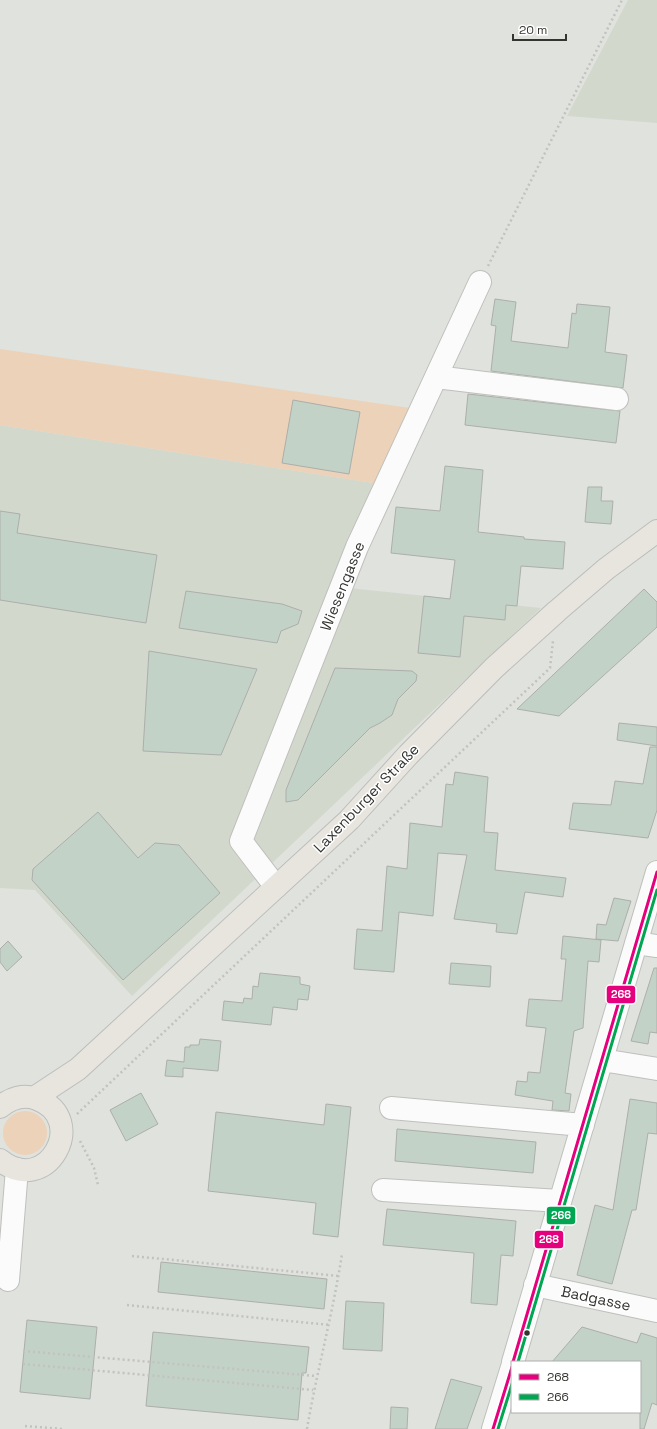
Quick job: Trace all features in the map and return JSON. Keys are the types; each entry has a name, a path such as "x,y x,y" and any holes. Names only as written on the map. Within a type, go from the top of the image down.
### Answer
{"main road":[{"name":"Laxenburger Straße","path":"34,1098 78,1069 349,820 408,755 483,679 557,611 606,569 657,531"},
{"name":"Laxenburger Straße","path":"65,1116 78,1069"},
{"path":"0,1107 13,1099 20,1097 34,1098 46,1103 65,1116 61,1124 62,1137 54,1156 45,1164 34,1169 4,1163"}],"street":[{"name":"Wiesengasse","path":"276,887 241,841 357,547 480,282"},
{"path":"436,377 617,399"},
{"path":"513,1361 602,1060 647,944 657,872"},
{"path":"602,1060 657,1069"},
{"path":"391,1108 583,1125"},
{"path":"4,1163 8,1280"},
{"path":"383,1190 560,1201"},
{"name":"Badgasse","path":"535,1285 657,1311"},
{"path":"493,1429 511,1370"}],"path":[{"path":"480,282 622,0"},
{"path":"65,1116 77,1114 550,668 557,611"},
{"path":"78,1137 94,1168 98,1185"},
{"path":"306,1429 316,1376 330,1325 342,1254"},
{"path":"132,1256 339,1276"},
{"path":"127,1305 330,1325"},
{"path":"23,1350 316,1376"},
{"path":"23,1364 313,1390"},
{"path":"25,1426 63,1429"}],"shaded area":[{"path":"628,0 657,0 657,123 567,116"},
{"path":"0,349 410,408 380,484 0,425"},
{"path":"0,425 380,484 349,588 541,608 132,996 35,890 0,888"},
{"path":"21,1111 29,1111 41,1117 47,1129 47,1137 41,1149 29,1155 21,1155 9,1149 3,1137 3,1129 9,1117"}],"building":[{"path":"495,299 516,302 511,341 568,348 572,313 576,314 577,304 610,307 605,352 627,355 623,388 491,371 496,326 491,325"},
{"path":"468,394 620,411 616,443 465,425"},
{"path":"293,400 360,412 349,474 282,463"},
{"path":"445,466 483,470 478,532 524,537 524,539 565,542 563,569 521,566 517,606 506,605 505,620 464,616 460,657 418,653 424,596 450,599 455,560 391,553 396,507 440,511"},
{"path":"588,487 602,487 601,501 613,501 611,524 585,522"},
{"path":"0,511 20,514 17,533 157,555 146,623 0,600"},
{"path":"644,589 657,602 657,627 559,716 517,709"},
{"path":"186,591 282,604 302,611 298,624 281,631 277,643 179,628"},
{"path":"149,651 257,669 221,755 143,751"},
{"path":"335,668 412,671 417,675 416,681 398,699 392,715 370,728 298,800 286,802 286,790"},
{"path":"619,723 657,727 657,746 617,740"},
{"path":"650,747 657,747 657,810 648,838 569,829 573,803 611,805 615,781 643,784"},
{"path":"455,772 488,777 484,832 498,833 495,870 566,878 563,897 525,892 517,934 496,932 497,924 454,919 467,855 438,853 433,916 399,912 394,972 354,969 357,929 382,931 387,866 407,869 410,823 442,827 446,784 453,785"},
{"path":"98,812 138,858 155,843 179,845 220,893 123,980 32,880 33,869"},
{"path":"614,898 631,901 618,941 596,939 597,924 606,925"},
{"path":"563,936 601,940 599,962 588,961 583,1028 574,1031 565,1093 571,1094 569,1111 552,1110 553,1101 515,1095 517,1081 527,1082 528,1072 540,1073 546,1028 526,1026 529,999 562,1001 566,959 561,959"},
{"path":"8,941 22,957 7,971 0,962 0,949"},
{"path":"451,963 491,966 490,987 449,984"},
{"path":"654,968 657,968 657,1033 650,1032 648,1044 631,1041"},
{"path":"260,973 300,977 300,984 310,986 308,1000 298,999 297,1010 273,1007 271,1025 222,1020 224,1001 243,1003 244,998 252,999 253,986 258,987"},
{"path":"200,1039 221,1041 218,1071 183,1068 183,1077 165,1076 167,1060 184,1062 185,1047 190,1047 190,1045 199,1045"},
{"path":"141,1093 158,1124 126,1141 110,1110"},
{"path":"630,1099 657,1103 657,1134 648,1133 636,1210 632,1210 612,1284 577,1275 595,1205 613,1210"},
{"path":"326,1104 351,1107 338,1237 313,1234 316,1203 208,1191 216,1112 324,1125"},
{"path":"397,1129 536,1142 533,1173 395,1161"},
{"path":"387,1209 516,1221 513,1256 501,1255 497,1305 471,1303 474,1253 383,1245"},
{"path":"161,1262 327,1279 324,1309 158,1292"},
{"path":"346,1301 384,1303 382,1351 343,1349"},
{"path":"27,1320 97,1327 90,1399 20,1392"},
{"path":"582,1327 637,1343 641,1333 657,1338 657,1405 652,1403 644,1429 640,1429 641,1361 553,1361"},
{"path":"153,1332 309,1347 306,1373 302,1373 298,1420 146,1406"},
{"path":"451,1379 482,1387 467,1429 435,1429"},
{"path":"391,1407 408,1408 407,1429 390,1429"}],"transit line":[{"name":"268","path":"513,1361 657,872"},
{"name":"266","path":"518,1361 657,890"},
{"name":"268","path":"493,1429 511,1370"},
{"name":"266","path":"498,1429 511,1387"}]}
